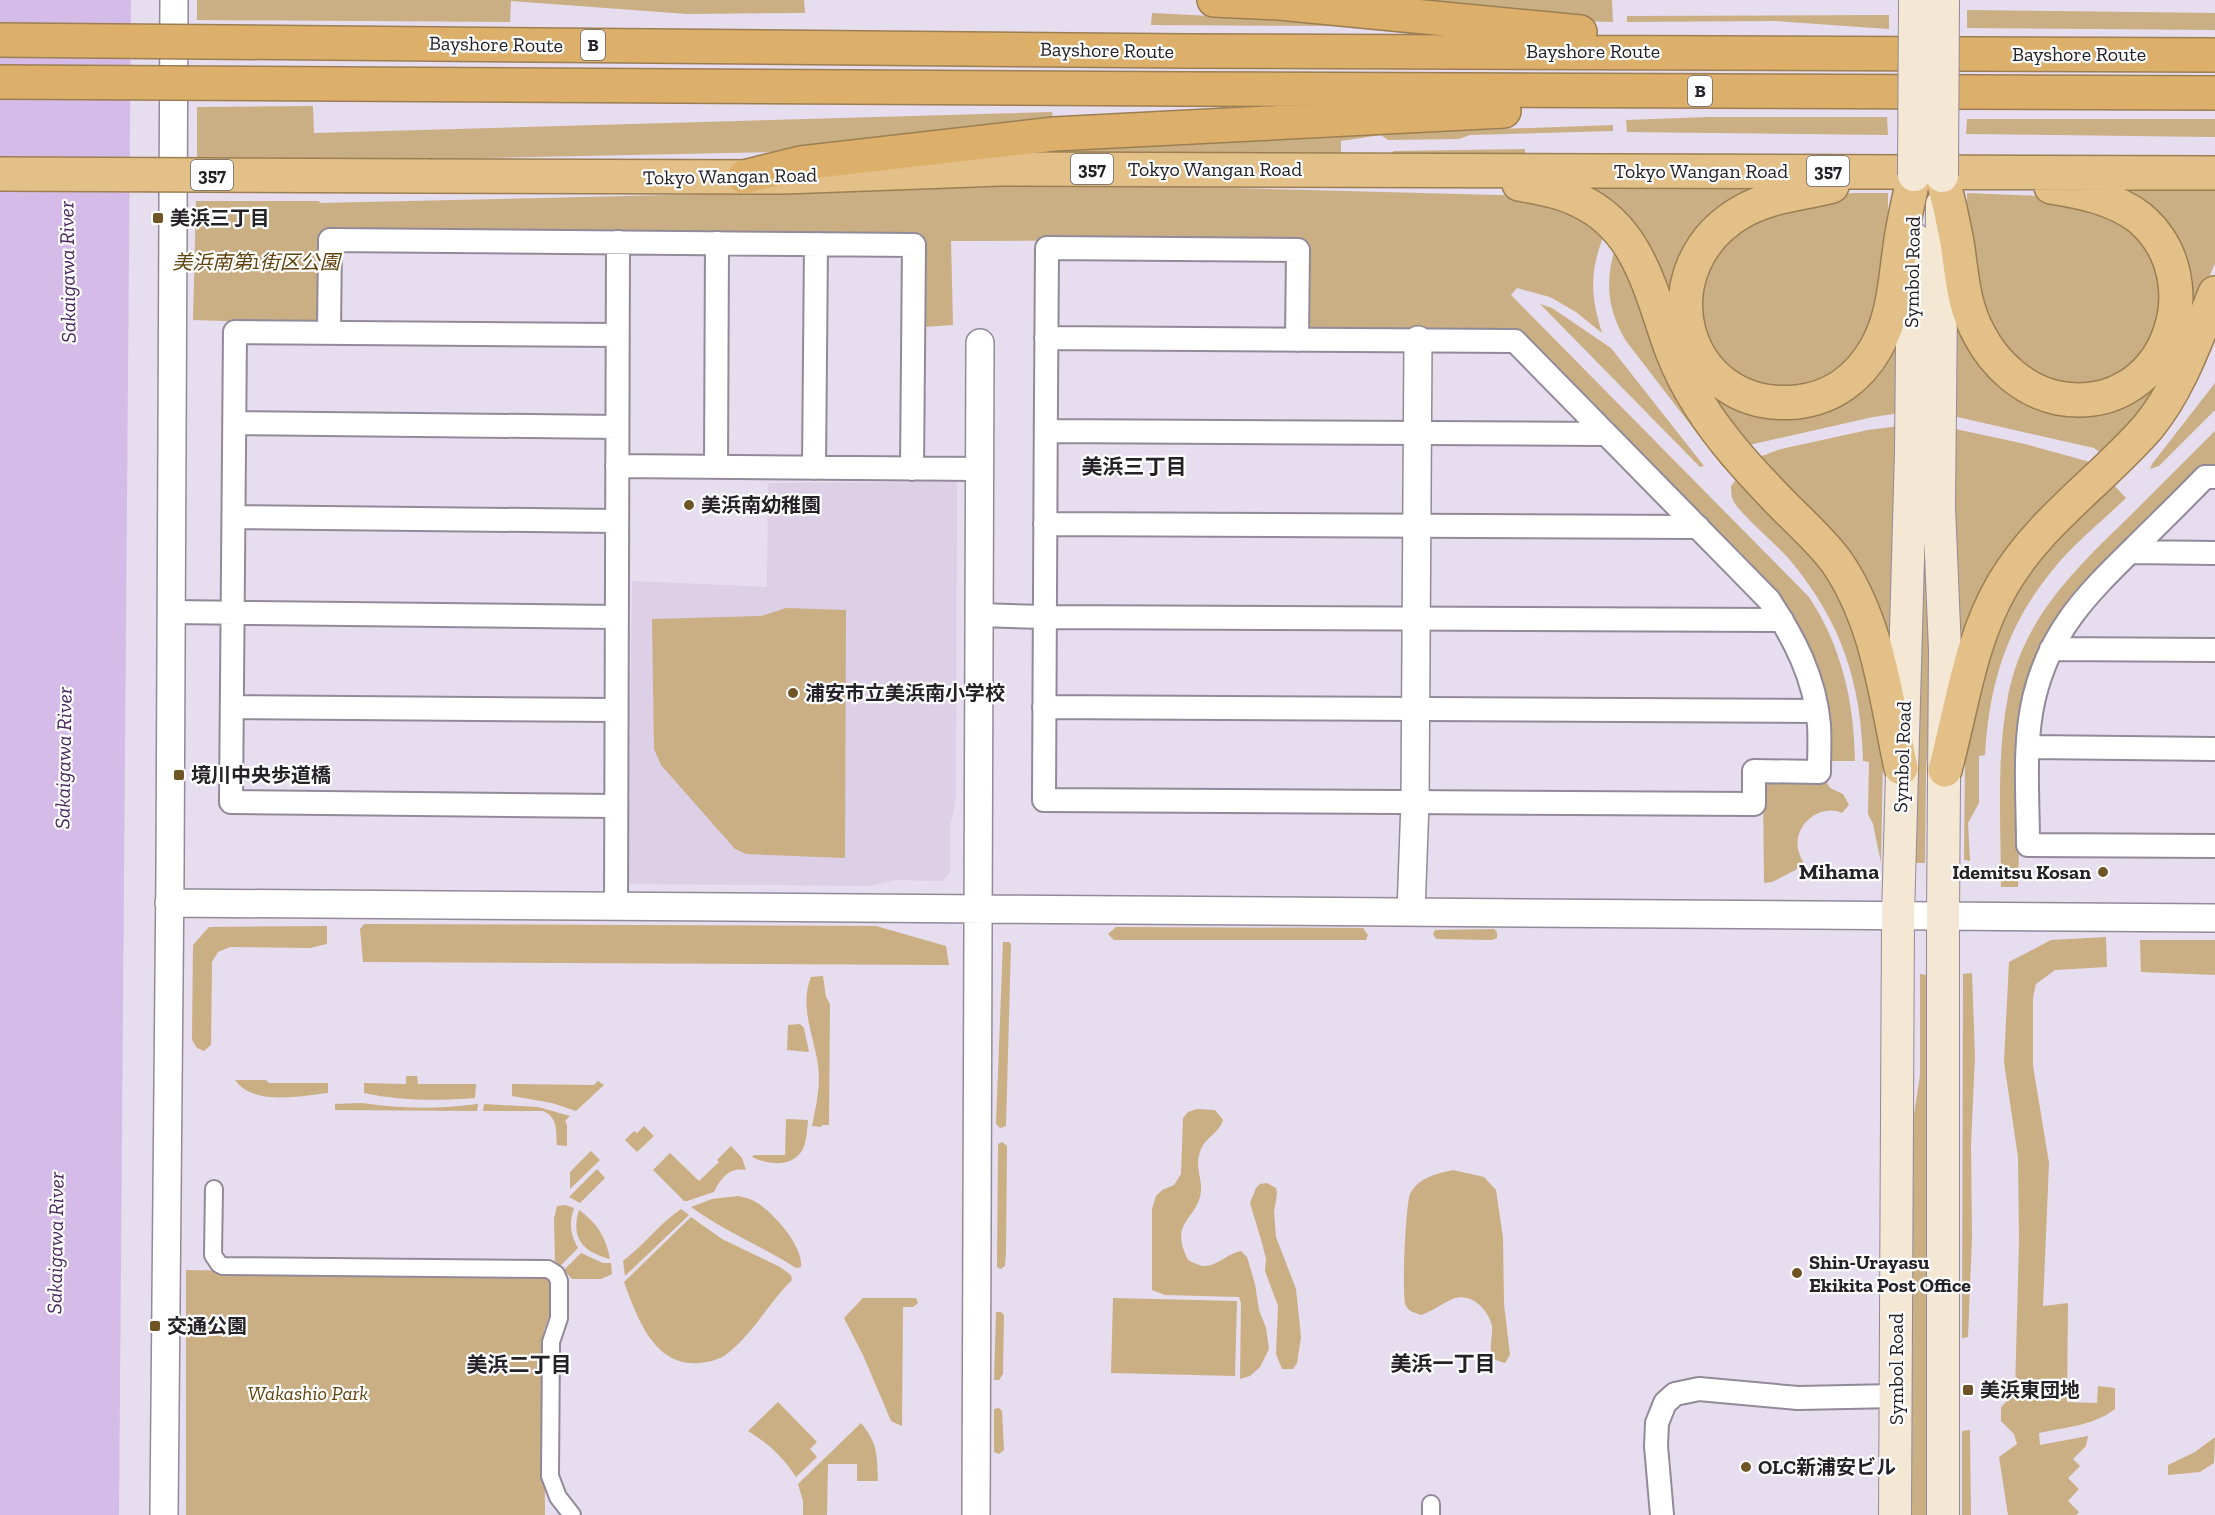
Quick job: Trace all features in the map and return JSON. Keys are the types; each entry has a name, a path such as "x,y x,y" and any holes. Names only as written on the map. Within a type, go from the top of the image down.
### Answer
{"highway":[{"path":"1214,0 1279,3 1640,37 1769,52"},
{"name":"Bayshore Route","path":"0,40 1186,51 2215,55"},
{"name":"Bayshore Route","path":"0,81 2215,93"},
{"path":"744,177 801,163 1054,134 1624,104 1742,91"},
{"name":"Tokyo Wangan Road","path":"0,174 744,177 1000,169 2215,173"},
{"path":"1440,169 1564,194 1598,210 1625,237 1637,255 1648,279 1672,351 1698,402 1738,457 1835,560 1851,586 1864,613 1873,640 1901,768"},
{"path":"1879,171 1829,187 1762,201 1743,211 1716,231 1706,242 1689,273 1685,304 1687,324 1698,354 1714,374 1736,391 1762,400 1788,402 1819,398 1845,385 1857,374 1872,355 1883,334 1892,307 1900,243 1928,176"},
{"path":"1928,176 1953,219 1961,281 1971,318 1992,354 2007,371 2025,386 2045,395 2070,399 2094,400 2110,396 2141,379 2163,356 2175,327 2178,308 2176,274 2170,257 2154,231 2123,207 2100,197 1983,172"},
{"path":"1945,770 1977,643 1992,604 2004,582 2034,542 2132,444 2158,413 2184,368 2215,293"}],"main road":[{"name":"Symbol Road","path":"1915,0 1928,176"},
{"name":"Symbol Road","path":"1895,1515 1898,916 1901,768 1925,451 1928,176 1943,0"},
{"name":"Symbol Road","path":"1925,451 1940,539 1945,650 1942,916 1943,1515"}],"street":[{"path":"164,1515 172,612 174,0"},
{"path":"329,332 330,240 914,245 912,468"},
{"path":"616,908 618,242"},
{"path":"716,467 717,243"},
{"path":"814,468 816,244"},
{"path":"1046,338 1297,340 1515,341 1769,600 1802,657 1811,682 1819,726 1818,772 1754,771 1754,804 1044,800 1046,338 1047,248 1298,250 1297,340"},
{"path":"615,806 231,802 235,332 617,335"},
{"path":"1412,912 1416,709 1418,340"},
{"path":"976,1515 980,343"},
{"path":"234,423 617,427"},
{"path":"1046,431 1606,434"},
{"path":"617,466 980,469"},
{"path":"2215,477 2205,477 2077,606 2051,649 2034,699 2028,747 2028,845 2215,846"},
{"path":"234,517 616,521"},
{"path":"1045,524 1698,527"},
{"path":"2130,552 2215,553"},
{"path":"172,612 616,617"},
{"path":"978,615 1045,618 1416,617 1782,620"},
{"path":"2051,649 2215,650"},
{"path":"232,707 616,711"},
{"path":"1044,707 1817,711"},
{"path":"2028,747 2215,749"},
{"path":"169,903 2215,918"},
{"path":"214,1189 213,1255 223,1266 548,1269 555,1274 559,1281 559,1318 551,1341 550,1476 558,1497 572,1515"},
{"path":"1662,1515 1656,1446 1657,1423 1665,1403 1675,1394 1700,1389 1798,1398 1896,1396"}],"shaded area":[{"name":"浦安市立美浜南小学校","path":"957,482 956,798 950,828 950,872 942,881 896,880 869,886 628,884 632,581 767,587 768,483"}],"green space":[{"path":"197,0 804,0 805,13 687,14 511,1 510,22 197,20"},
{"path":"1329,0 1612,0 1613,22 1538,20"},
{"path":"1967,10 2215,13 2215,30 1967,28"},
{"path":"1152,13 1230,17 1262,14 1334,24 1331,26 1151,25"},
{"path":"1889,15 1889,29 1774,21 1627,22 1627,16"},
{"path":"313,106 314,133 1052,112 1054,126 830,151 197,164 197,107"},
{"path":"1708,117 1887,117 1888,135 1627,132 1626,120"},
{"path":"1967,119 2215,119 2215,137 1966,134"},
{"path":"1613,125 1613,131 1470,135 1459,139 1388,140 1381,135 1341,141 1341,158 933,160 1054,145"},
{"path":"1525,149 1525,159 1393,159 1393,151"},
{"path":"1562,178 1724,182 1756,189 1740,199 1681,334 1791,411 1899,315 1900,413 1749,445 1718,417 1668,314"},
{"name":"美浜南第1街区公園","path":"1000,182 1536,196 1607,227 1597,255 1593,280 1595,304 1602,333 1576,312 1550,297 1517,288 1511,295 1809,597 1830,635 1844,676 1852,718 1855,761 1829,761 1814,664 1519,334 1312,332 1304,327 1306,240 951,241 953,325 924,327 925,245 320,244 321,316 312,324 193,320 196,201 319,201 320,203 713,194"},
{"path":"2092,184 2215,184 2215,263 2169,376 2106,457 2094,448 1953,416 1953,357 1958,315 1983,356 2103,407 2189,284"},
{"path":"1888,193 1888,264 1866,342 1822,384 1776,391 1722,366 1694,305 1720,236 1811,196"},
{"path":"1967,193 2063,197 2133,224 2170,288 2140,367 2084,389 2031,375 1989,327 1968,236"},
{"path":"1618,239 1726,465 1723,467 1626,341 1619,328 1609,291 1611,266"},
{"path":"1540,304 1552,308 1611,348 1704,466 1700,467"},
{"path":"2215,383 2215,410 2159,466 2150,469 2152,464"},
{"path":"1900,426 1891,664 1759,457 1781,449 1868,430"},
{"path":"1951,428 2025,444 2090,462 1967,648 1955,612"},
{"path":"2215,431 2215,471 2082,588 2022,723 2018,887 2001,887 2000,791 2004,719 2015,668 2026,642 2054,596 2072,575"},
{"path":"1921,451 1935,649 1926,770 1925,863 1911,863"},
{"path":"1739,476 1803,536 1855,617 1883,759 1881,863 1873,824 1868,814 1869,762 1863,761 1858,704 1845,653 1835,629 1807,582 1789,559 1736,505 1732,497 1731,486"},
{"path":"2108,479 2126,498 2059,562 2035,593 2011,636 1996,681 1985,755 1979,756 1979,803 1968,823 1970,861 1964,860 1965,763 1970,718 2002,601"},
{"path":"786,608 846,610 845,858 746,854 735,849 661,765 654,749 652,619 761,616"},
{"path":"1769,779 1826,781 1830,788 1843,794 1849,805 1842,813 1821,812 1809,819 1800,831 1798,841 1799,852 1805,865 1772,882 1764,883 1763,787"},
{"path":"364,924 876,926 946,946 949,965 363,962 360,929"},
{"path":"327,926 327,944 310,948 230,947 218,952 212,962 211,1045 204,1051 197,1048 192,1040 193,945 209,927"},
{"path":"1116,927 1363,928 1368,935 1366,940 1114,940 1108,934"},
{"path":"1494,929 1497,932 1497,938 1492,940 1436,939 1433,934 1435,930"},
{"path":"2106,937 2107,967 2055,970 2036,984 2033,997 2033,1066 2049,1163 2043,1306 2068,1303 2067,1402 2097,1403 2098,1386 2115,1388 2115,1409 2098,1419 2039,1433 2040,1445 2088,1436 2086,1446 2073,1459 2080,1466 2068,1478 2079,1489 2068,1501 2079,1512 2076,1515 2008,1515 1999,1457 2017,1444 2014,1434 2001,1421 2001,1407 2015,1393 2019,1241 2018,1157 2004,1062 2009,962 2051,940"},
{"path":"2140,940 2215,940 2215,975 2141,972"},
{"path":"1003,942 1009,942 1011,945 1006,1126 1000,1128 996,1124"},
{"path":"1972,973 1975,1056 1971,1145 1972,1237 1968,1337 1962,1338 1963,974"},
{"path":"1920,974 1933,976 1929,1395 1926,1515 1909,1515 1912,1128 1920,1075"},
{"path":"823,976 826,997 830,1004 829,1125 821,1127 812,1126 818,1096 819,1073 808,1021 806,999 811,977"},
{"path":"800,1024 804,1028 809,1052 787,1050 788,1025"},
{"path":"406,1076 417,1076 418,1084 476,1084 475,1098 420,1100 364,1093 364,1083 406,1084"},
{"path":"235,1080 266,1080 269,1083 328,1083 328,1093 291,1097 265,1096 243,1088"},
{"path":"598,1081 604,1085 576,1111 552,1103 512,1096 512,1084 594,1085"},
{"path":"362,1103 420,1108 478,1104 477,1111 335,1110 335,1104"},
{"path":"484,1104 538,1107 570,1116 565,1121 567,1146 557,1145 554,1121 543,1111 483,1111"},
{"path":"1197,1109 1215,1110 1223,1120 1201,1149 1198,1166 1201,1191 1199,1201 1186,1222 1181,1237 1188,1260 1203,1266 1208,1266 1241,1251 1247,1257 1255,1284 1259,1310 1266,1328 1269,1349 1260,1367 1250,1376 1240,1379 1241,1303 1239,1297 1165,1295 1152,1290 1152,1209 1156,1196 1162,1190 1174,1185 1181,1174 1183,1118 1188,1112"},
{"path":"786,1119 808,1120 806,1141 801,1152 791,1161 778,1163 752,1157 754,1155 785,1155"},
{"path":"644,1126 654,1136 637,1152 625,1140 634,1131 637,1133"},
{"path":"1002,1142 1007,1146 1006,1252 1005,1266 1001,1269 997,1267 998,1144"},
{"path":"731,1146 742,1158 746,1170 730,1172 714,1192 687,1201 684,1201 653,1170 670,1153 699,1181 719,1162 717,1160"},
{"path":"591,1151 600,1160 570,1189 570,1172"},
{"path":"597,1169 605,1178 580,1203 569,1197"},
{"path":"1453,1170 1484,1177 1496,1190 1503,1238 1504,1304 1510,1355 1505,1363 1493,1359 1492,1326 1484,1309 1474,1301 1462,1297 1455,1298 1421,1315 1406,1306 1405,1250 1410,1194 1423,1180"},
{"path":"1267,1183 1276,1188 1274,1212 1276,1237 1296,1289 1301,1337 1297,1363 1293,1369 1282,1369 1276,1354 1278,1306 1265,1271 1266,1259 1250,1203 1256,1188 1260,1184"},
{"path":"738,1196 759,1204 776,1219 792,1239 800,1258 801,1267 796,1268 691,1207 712,1199"},
{"path":"565,1205 574,1208 571,1228 578,1248 560,1266 555,1261 554,1219 557,1206"},
{"path":"681,1209 689,1215 625,1276 623,1261"},
{"path":"579,1210 600,1231 610,1259 593,1252 581,1243 576,1229"},
{"path":"691,1217 722,1239 780,1267 791,1275 792,1280 737,1345 721,1357 699,1363 683,1362 670,1357 659,1348 642,1324 624,1282"},
{"path":"581,1253 603,1263 611,1263 612,1274 601,1279 572,1279 564,1270"},
{"name":"Wakashio Park","path":"186,1270 544,1276 549,1280 553,1293 551,1309 544,1330 545,1515 186,1515"},
{"path":"863,1298 916,1298 918,1303 913,1307 903,1307 902,1426 891,1421 863,1355 844,1318"},
{"path":"1113,1298 1237,1301 1235,1376 1111,1373"},
{"path":"996,1312 1004,1315 1003,1374 999,1380 994,1380"},
{"path":"778,1402 817,1442 810,1449 817,1457 796,1477 775,1451 748,1431"},
{"path":"999,1408 1002,1411 1004,1450 999,1454 994,1452 994,1409"},
{"path":"861,1423 874,1444 878,1481 857,1481 857,1464 828,1464 827,1515 803,1515 803,1501 798,1484"},
{"path":"1970,1430 1971,1515 1962,1515 1962,1431"},
{"path":"2215,1437 2214,1463 2200,1472 2168,1475 2168,1465 2195,1452"}],"water":[{"name":"Sakaigawa River","path":"0,0 131,0 119,1515 0,1515"}],"place":[{"name":"美浜三丁目","path":"158,218"},
{"name":"美浜南幼稚園","path":"689,505"},
{"name":"浦安市立美浜南小学校","path":"793,693"},
{"name":"境川中央歩道橋","path":"179,775"},
{"name":"Idemitsu Kosan","path":"2103,872"},
{"name":"Shin-Urayasu Ekikita Post Office","path":"1797,1273"},
{"name":"交通公園","path":"155,1326"},
{"name":"美浜東団地","path":"1968,1390"},
{"name":"OLC新浦安ビル","path":"1746,1467"}],"district":[{"name":"美浜三丁目","path":"1134,466"},
{"name":"Mihama","path":"1839,871"},
{"name":"美浜一丁目","path":"1443,1363"},
{"name":"美浜二丁目","path":"519,1364"}]}
